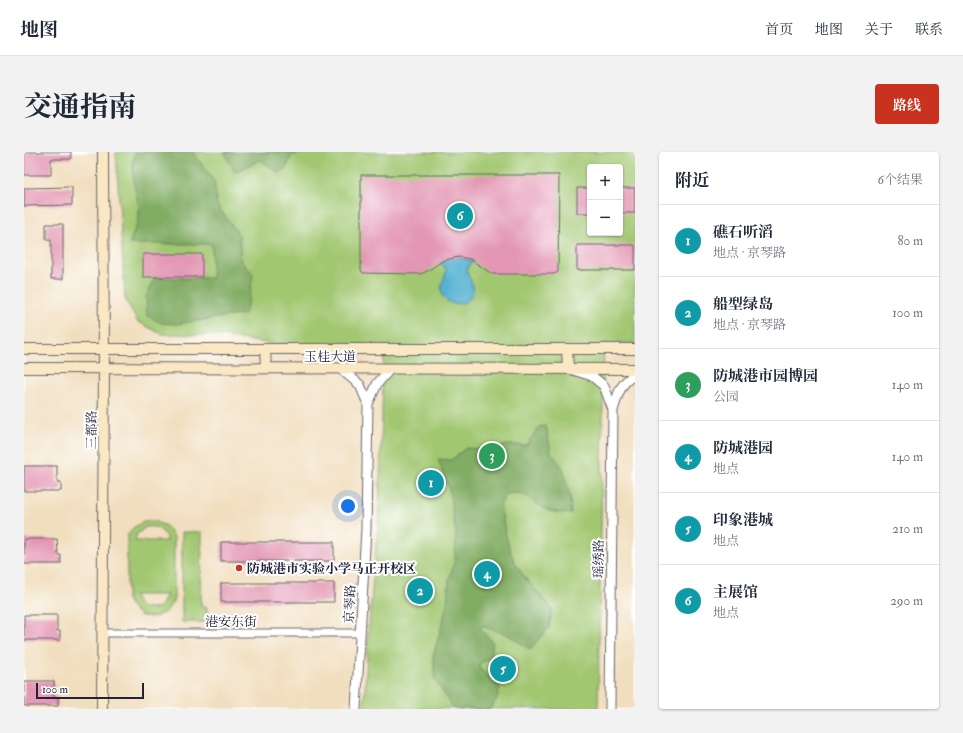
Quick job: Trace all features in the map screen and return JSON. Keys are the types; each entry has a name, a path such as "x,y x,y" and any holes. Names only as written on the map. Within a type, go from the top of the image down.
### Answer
{"main road":[{"name":"三都路","path":"102,709 104,368 103,154"},
{"name":"玉桂大道","path":"24,349 635,349"},
{"path":"266,349 266,368"},
{"path":"568,349 568,369"},
{"name":"玉桂大道","path":"24,368 635,369"}],"street":[{"path":"341,369 360,385 368,404"},
{"path":"368,404 377,384 390,369"},
{"path":"568,369 592,376 604,386 612,410"},
{"path":"612,410 621,386 635,375"},
{"name":"京琴路","path":"356,709 366,529 368,404"},
{"name":"瑶绣路","path":"610,709 612,410"},
{"name":"港安东街","path":"102,633 360,633"}],"green space":[{"path":"116,152 635,152 635,343 604,343 598,709 364,709 368,635 379,512 384,345 273,344 215,335 161,334 137,321 125,299"},
{"path":"136,152 193,152 214,181 217,205 239,235 241,261 253,274 245,314 176,324 161,323 147,315 146,297 155,278 212,278 212,244 129,244 139,217 139,207 133,173"},
{"path":"224,152 306,152 292,155 287,167 279,173 260,160 235,172"},
{"path":"546,426 551,453 563,468 570,496 571,514 546,510 527,496 519,493 507,494 500,505 507,540 517,567 552,609 549,628 530,649 508,635 483,626 480,628 493,643 490,658 479,664 481,670 500,687 497,699 490,709 454,709 435,680 433,657 447,605 449,580 455,560 456,535 449,489 438,459 451,460 466,448 480,449 489,452 506,445 526,445 539,427"},
{"path":"149,521 166,526 174,537 174,599 167,611 155,617 141,616 131,607 127,599 127,537 134,527","holes":["146,527 157,528 164,534 167,541 135,541 137,534","134,595 167,595 161,605 153,609 145,608 138,604"]},
{"path":"182,532 202,532 201,607 207,607 207,622 182,622"}],"water":[{"path":"457,257 474,262 471,263 467,269 473,286 473,292 467,301 457,304 444,298 441,287 446,269 440,262"}],"building":[{"path":"24,152 71,152 71,159 51,159 51,175 24,175"},
{"path":"361,175 559,175 558,272 554,274 492,274 470,259 459,257 444,260 421,274 363,273 361,270"},
{"path":"72,187 72,205 24,206 24,188"},
{"path":"577,188 587,188 587,213 577,213"},
{"path":"623,188 635,188 635,213 623,213"},
{"path":"46,224 63,224 63,279 51,279 51,240 46,240"},
{"path":"577,245 635,245 635,270 577,270"},
{"path":"143,254 202,254 202,277 143,277"},
{"path":"24,466 57,466 57,482 61,482 61,491 24,491"},
{"path":"24,539 57,539 58,555 61,555 61,564 24,564"},
{"path":"221,542 334,542 334,561 221,561"},
{"path":"221,583 334,583 334,602 221,602"},
{"path":"24,615 57,615 57,631 60,631 60,640 24,640"},
{"path":"24,681 54,681 54,697 58,697 58,706 24,706"}],"place":[{"name":"主展馆","path":"460,216"},
{"name":"防城港市园博园","path":"492,456"},
{"name":"礁石听滔","path":"431,483"},
{"name":"防城港市实验小学马正开校区","path":"239,568"},
{"name":"防城港园","path":"487,574"},
{"name":"船型绿岛","path":"420,591"},
{"name":"印象港城","path":"503,669"}]}
